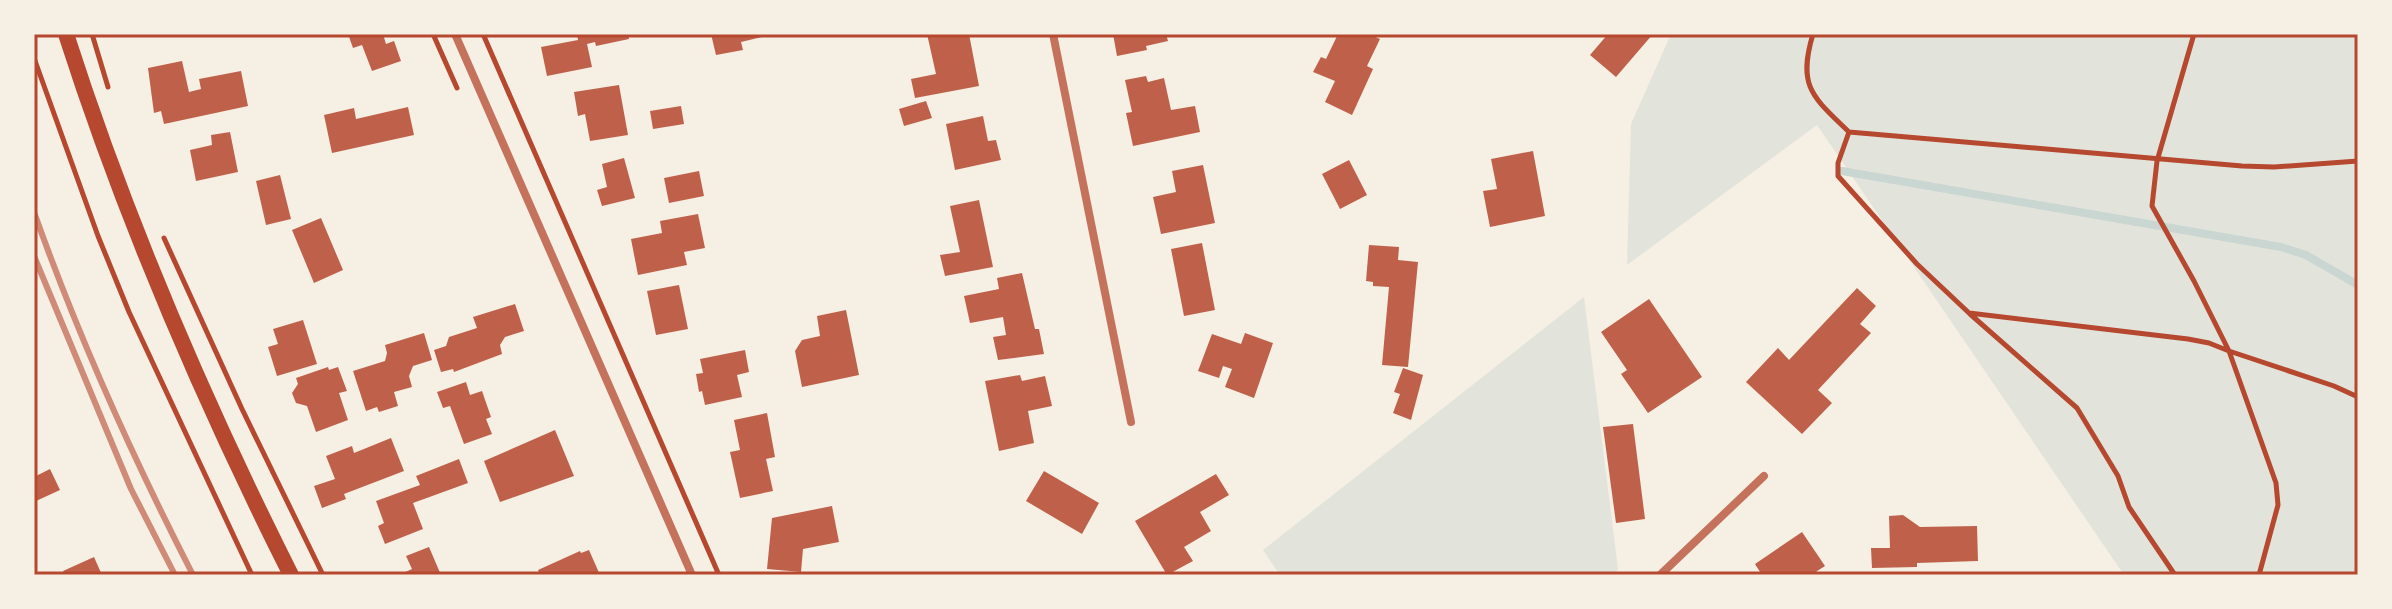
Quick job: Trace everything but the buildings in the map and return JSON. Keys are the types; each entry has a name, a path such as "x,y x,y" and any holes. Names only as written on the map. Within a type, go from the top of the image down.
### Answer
{"main road":[{"path":"66,34 113,175 183,349 291,575"}],"street":[{"path":"455,34 692,575"},
{"path":"1053,34 1131,422"},
{"path":"1660,575 1764,476"}],"path":[{"path":"92,34 109,90"},
{"path":"433,34 459,92"},
{"path":"483,34 719,575"},
{"path":"1813,34 1805,71 1808,85 1821,105 1849,132 2157,161 2274,167 2358,161"},
{"path":"2194,34 2157,161 2152,206 2229,351 2276,483 2278,505 2259,575"},
{"path":"34,58 98,236 129,312 252,575"},
{"path":"1849,132 1838,163 1838,176 1917,264 2077,408 2118,476 2135,516 2175,575"},
{"path":"161,230 242,409 323,575"},
{"path":"1969,313 2209,343 2358,397"}],"shaded area":[{"path":"1671,34 2358,34 2358,575 2124,575 1817,125 1627,265 1631,124"},
{"path":"1584,297 1618,569 1615,575 1280,575 1263,550"}],"waterway":[{"path":"1842,171 2281,247 2306,255 2358,285"}],"railway":[{"path":"34,212 108,396 193,575"},
{"path":"34,256 131,489 175,575"}]}
